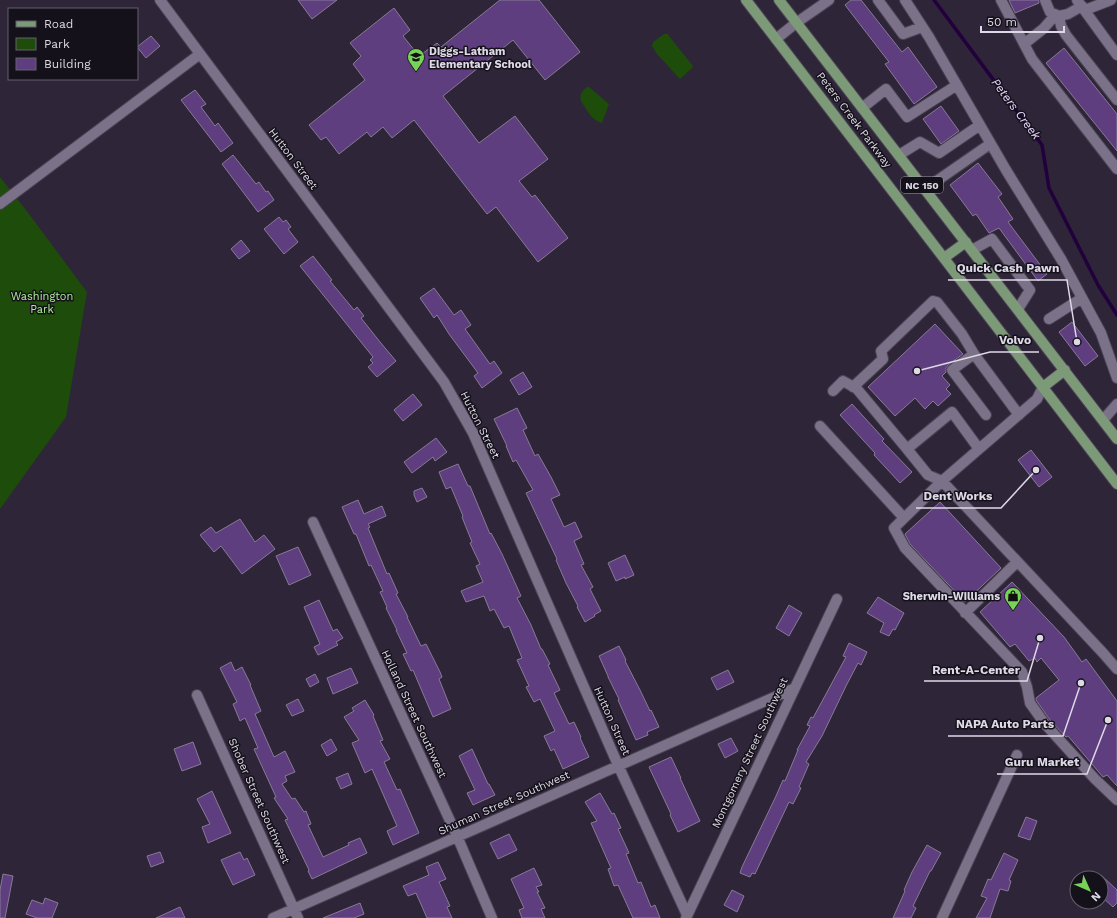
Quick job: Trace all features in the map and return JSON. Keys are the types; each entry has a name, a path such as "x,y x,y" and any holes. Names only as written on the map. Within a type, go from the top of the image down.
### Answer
{"main road":[{"name":"Peters Creek Parkway","path":"746,0 1117,484"},
{"name":"Peters Creek Parkway","path":"779,0 1117,439"},
{"path":"944,258 966,242"},
{"path":"1043,387 1065,370"}],"street":[{"name":"Hutton Street","path":"160,0 444,382 473,433 618,765 686,916"},
{"path":"776,39 829,0"},
{"path":"878,0 903,34 922,26"},
{"path":"905,0 957,84 990,144 1061,260 1102,333 1117,378"},
{"path":"1002,0 1032,59 1117,169"},
{"path":"1044,0 1050,12 1059,16"},
{"path":"1024,44 1043,29 1051,20 1068,14 1081,6 1111,0"},
{"path":"1081,6 1117,55"},
{"path":"1059,16 1061,26 1066,35 1117,100"},
{"path":"0,204 200,54"},
{"path":"862,108 886,89 907,117 957,84"},
{"path":"899,156 920,142 939,153 980,125"},
{"path":"925,188 990,144"},
{"path":"972,250 992,239 1030,290 1018,309"},
{"path":"1049,319 1082,298"},
{"path":"853,387 883,359 881,351 933,301 937,302 962,334 974,354 1019,414"},
{"path":"974,354 952,370 986,415"},
{"path":"833,391 843,381 857,390 928,475 942,481 1117,669"},
{"path":"1043,387 1037,399 942,481 894,528 905,548 1022,672 1028,687 1030,703 1045,724 1095,779 1117,800"},
{"path":"1103,420 1117,404"},
{"path":"907,449 952,412 979,449"},
{"path":"820,426 904,518"},
{"name":"Holland Street Southwest","path":"313,522 457,836 492,918"},
{"path":"965,613 1018,562"},
{"name":"Montgomery Street Southwest","path":"686,916 837,599"},
{"name":"Shuman Street Southwest","path":"272,918 296,913 457,836 744,709 795,688"},
{"name":"Shober Street Southwest","path":"197,695 296,913"},
{"path":"942,918 1017,755"}],"green space":[{"path":"664,34 668,34 693,66 680,79 657,54 652,46 653,42"},
{"path":"589,87 609,104 602,123 598,122 592,117 581,101 581,93"},
{"name":"Washington Park","path":"0,177 87,292 66,417 0,509"}],"building":[{"path":"298,0 337,0 312,19"},
{"name":"Diggs-Latham Elementary School","path":"500,0 539,0 580,52 545,80 513,40 443,96 479,143 515,116 548,159 519,181 532,197 535,195 568,238 538,262 496,207 487,214 414,120 392,138 383,127 371,137 367,132 339,154 326,137 321,140 309,125 365,80 353,64 361,56 350,43 394,8 410,30 403,36 419,56 437,43 441,47"},
{"path":"851,0 861,0 902,52 908,47 937,87 914,104 885,64 889,62 845,5"},
{"path":"1009,0 1039,0 1039,3 1015,13"},
{"path":"151,36 160,46 146,58 138,46"},
{"path":"1064,48 1117,114 1117,151 1046,63"},
{"path":"195,90 206,104 201,107 215,126 218,123 233,143 221,152 181,100"},
{"path":"941,106 959,131 941,144 923,119"},
{"path":"233,155 256,184 259,182 274,200 258,212 222,164"},
{"path":"978,163 1002,194 998,197 1013,219 1008,222 1047,274 1038,281 999,228 989,233 976,214 973,216 950,185"},
{"path":"279,217 283,222 286,220 291,227 288,229 298,242 284,254 264,229"},
{"path":"241,240 250,251 239,259 231,249"},
{"path":"313,256 332,280 330,281 354,310 357,307 364,316 361,318 396,361 377,377 368,367 373,363 370,360 373,357 300,266"},
{"path":"434,288 454,315 461,310 471,325 465,329 490,364 494,361 502,373 482,388 474,376 478,373 437,315 434,318 420,298"},
{"path":"1072,322 1098,356 1085,366 1059,332"},
{"path":"935,324 963,354 948,365 946,372 942,376 950,385 946,389 951,394 938,406 933,401 925,409 915,398 895,416 868,387"},
{"path":"523,372 532,387 519,395 510,380"},
{"path":"413,394 422,405 403,421 394,410"},
{"path":"852,404 884,439 882,441 912,472 900,483 840,415"},
{"path":"517,408 527,428 523,430 535,456 538,454 560,495 551,499 564,527 575,522 582,537 574,541 584,564 581,565 593,587 590,589 601,611 585,622 526,493 533,490 516,460 513,462 494,419"},
{"path":"436,438 447,452 435,461 433,457 412,473 404,462"},
{"path":"1031,450 1052,477 1039,487 1018,460"},
{"path":"458,464 468,486 470,486 490,534 491,533 502,554 521,596 517,598 541,649 550,664 548,665 560,690 554,693 569,724 574,722 589,757 563,769 554,749 551,751 544,736 555,731 540,699 534,702 526,687 529,686 517,660 522,658 509,626 504,628 494,609 490,611 484,596 466,602 461,591 483,582 476,566 480,564 470,543 472,542 462,517 463,516 451,487 446,489 439,472"},
{"path":"422,488 427,497 417,502 414,491"},
{"path":"358,500 364,514 382,506 386,516 368,524 370,527 368,528 387,574 389,573 398,593 396,594 421,646 426,644 442,677 439,679 451,709 433,717 413,670 411,671 403,654 407,653 386,608 387,607 380,592 383,591 371,565 369,566 356,534 354,534 342,507"},
{"path":"940,502 1001,568 965,602 910,544 905,534"},
{"path":"240,519 255,542 264,535 275,549 242,574 221,546 214,552 200,535 211,527 216,533"},
{"path":"298,547 311,575 289,585 276,556"},
{"path":"625,555 634,575 616,581 608,563"},
{"path":"1012,582 1064,637 1082,662 1086,659 1117,701 1117,786 1107,775 1103,777 1068,736 1066,737 1050,720 1036,700 1036,698 1059,680 1041,658 1037,662 1035,658 1029,661 1015,644 1010,647 980,612"},
{"path":"878,597 904,613 895,630 893,629 889,636 880,632 884,623 867,613"},
{"path":"319,600 333,631 337,629 343,638 336,642 338,645 318,655 314,647 320,644 304,607"},
{"path":"789,605 802,613 789,636 776,628"},
{"path":"849,643 867,652 861,665 858,663 822,736 806,762 809,764 799,787 801,788 793,804 789,802 755,874 752,873 750,877 740,873 783,780 785,781 797,750 810,726 807,725 811,717 813,718 846,657 843,656"},
{"path":"619,646 626,660 625,661 659,727 647,732 648,735 636,740 599,656"},
{"path":"231,662 235,671 242,667 251,685 261,711 255,714 274,757 285,751 295,772 285,776 287,781 282,784 292,799 295,798 304,812 306,811 311,824 308,825 323,857 349,845 348,843 360,838 367,853 312,879 285,820 288,819 274,798 276,797 254,749 258,748 245,718 240,721 233,704 237,702 220,668"},
{"path":"351,668 358,683 333,694 327,678"},
{"path":"728,670 734,682 717,690 711,678"},
{"path":"315,674 319,682 310,687 306,679"},
{"path":"298,699 304,711 292,716 286,705"},
{"path":"365,700 374,715 373,716 383,740 380,741 390,759 384,762 397,790 400,789 419,833 393,845 387,831 397,826 372,769 365,773 352,743 359,740 344,717 354,711 352,708"},
{"path":"731,738 738,751 725,758 718,744"},
{"path":"331,739 337,750 327,756 321,745"},
{"path":"193,742 201,764 182,771 174,749"},
{"path":"472,749 488,784 495,795 473,805 467,793 475,790 459,756"},
{"path":"671,757 700,821 678,832 649,767"},
{"path":"348,773 352,784 341,789 336,778"},
{"path":"212,791 231,833 208,843 202,827 210,824 197,799"},
{"path":"600,793 612,814 614,813 621,828 618,829 629,853 626,854 638,883 641,882 651,907 655,905 660,918 633,918 618,885 614,886 608,869 611,868 591,823 597,821 585,802"},
{"path":"1026,817 1037,821 1030,840 1018,836"},
{"path":"509,834 517,850 498,859 490,843"},
{"path":"927,845 941,853 930,871 913,906 916,908 911,918 893,918 912,872"},
{"path":"160,852 164,862 151,867 147,856"},
{"path":"240,852 244,860 247,858 255,875 233,885 221,860"},
{"path":"1004,853 1018,860 1009,880 1011,881 1008,891 1000,889 990,918 976,918 987,898 981,896 988,879 991,880"},
{"path":"438,862 446,879 439,882 450,906 447,907 452,918 427,918 416,893 408,896 403,886 429,875 426,867"},
{"path":"534,868 542,885 536,887 545,908 541,909 545,918 522,918 519,910 524,908 511,879"},
{"path":"3,874 13,876 5,918 0,918 0,890"},
{"path":"1109,882 1117,890 1117,903 1113,907 1109,903"},
{"path":"732,890 744,896 737,912 724,905"},
{"path":"45,898 58,903 52,918 37,918 26,914 32,900 43,904"},
{"path":"360,903 364,914 354,918 323,918"},
{"path":"180,907 185,918 156,918"}],"waterway":[{"name":"Peters Creek","path":"934,0 1042,145 1049,188 1098,285 1117,315"}],"place":[{"name":"Diggs-Latham Elementary School","path":"416,72"},
{"name":"Quick Cash Pawn","path":"1077,342"},
{"name":"Volvo","path":"917,371"},
{"name":"Dent Works","path":"1036,470"},
{"name":"Sherwin-Williams","path":"1013,611"},
{"name":"Rent-A-Center","path":"1040,638"},
{"name":"NAPA Auto Parts","path":"1081,683"},
{"name":"Guru Market","path":"1108,720"}]}
